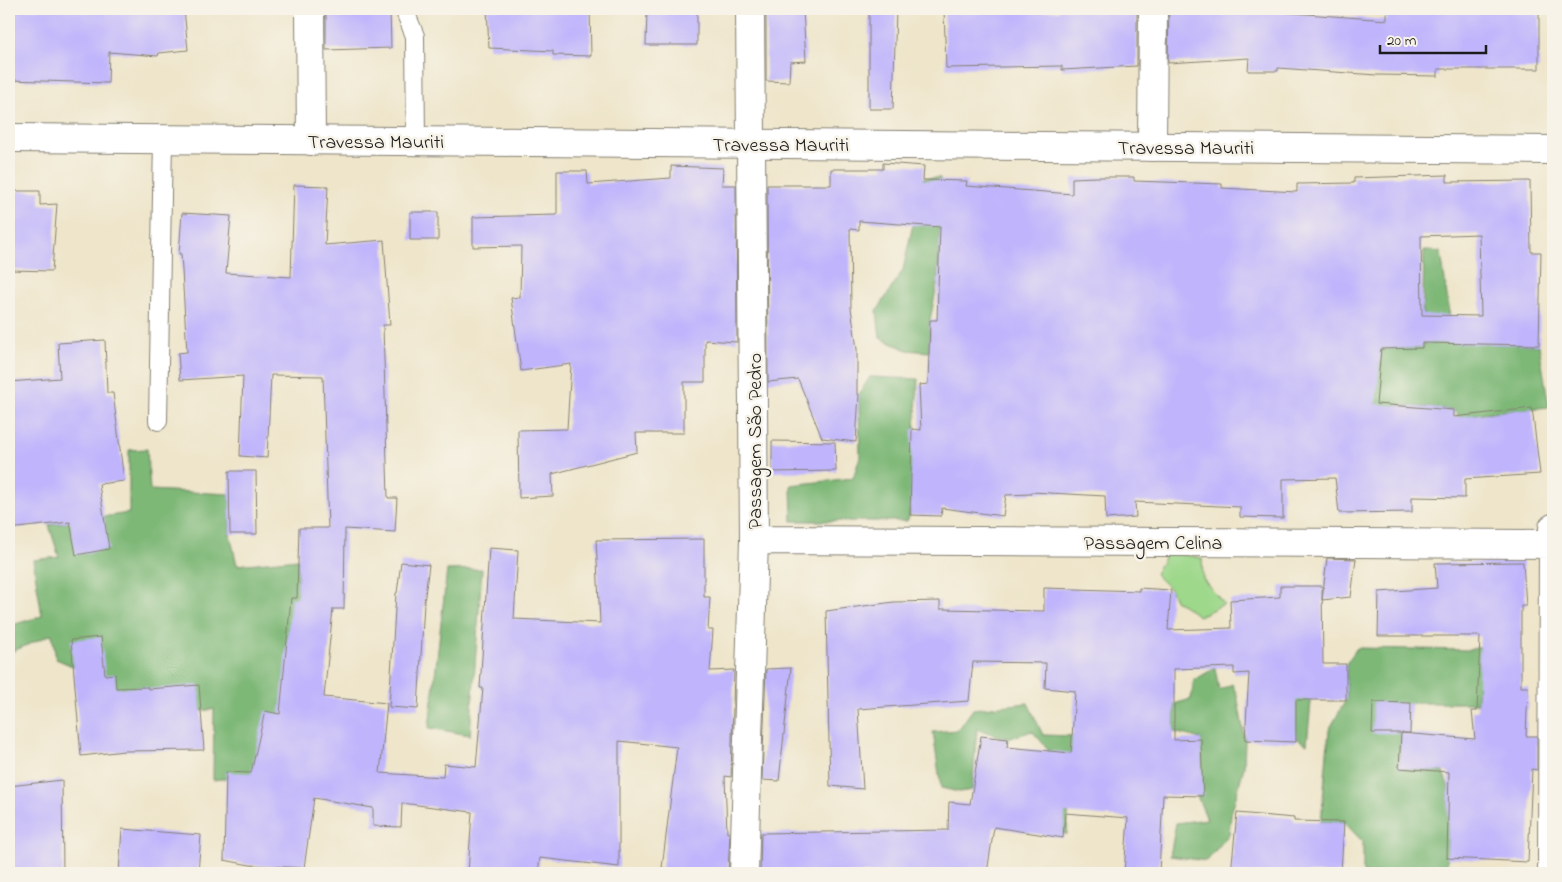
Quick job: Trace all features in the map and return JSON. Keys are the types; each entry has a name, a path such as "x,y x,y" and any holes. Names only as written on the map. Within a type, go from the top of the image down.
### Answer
{"street":[{"path":"310,9 311,141"},
{"name":"Passagem São Pedro","path":"744,873 754,540 750,9"},
{"path":"1152,147 1153,9"},
{"name":"Travessa Mauriti","path":"9,138 1553,150"},
{"path":"1552,873 1553,528"},
{"name":"Passagem Celina","path":"754,540 1553,544"}],"lane":[{"path":"404,9 415,36 416,141"},
{"path":"158,421 163,140"}],"green space":[{"path":"923,178 940,178 940,239 937,285 930,320 929,352 907,350 880,338 877,311 903,270"},
{"path":"1424,250 1441,252 1453,340 1469,343 1539,345 1549,407 1483,413 1459,418 1454,410 1394,405 1382,425 1376,400 1357,349 1422,348"},
{"path":"870,377 918,379 910,515 907,521 792,521 791,485 853,478 860,457 859,394"},
{"path":"147,449 150,490 230,494 230,534 237,565 298,559 298,706 267,774 213,780 214,709 154,718 77,668 56,659 52,634 9,653 9,626 42,616 33,560 59,557 49,525 129,513 129,450"},
{"path":"1167,552 1202,558 1203,579 1224,604 1199,616 1175,600 1171,590 1155,574"},
{"path":"482,569 470,735 429,728 447,570"},
{"path":"1485,646 1485,668 1478,686 1477,703 1411,703 1401,733 1399,768 1443,772 1449,788 1447,873 1363,873 1363,842 1344,822 1321,822 1329,730 1346,700 1346,664 1357,648 1468,650"},
{"path":"1215,668 1219,690 1232,684 1237,695 1245,740 1244,767 1231,814 1229,834 1207,861 1170,856 1176,823 1207,819 1197,796 1201,739 1174,732 1174,704 1191,699 1194,680"},
{"path":"1276,676 1313,681 1307,744 1296,738"},
{"path":"1028,703 1043,735 1073,736 1067,834 1043,833 1048,749 1032,731 1008,739 977,729 972,790 959,792 941,788 933,732 958,730 973,709"}],"building":[{"path":"9,9 184,9 188,50 159,53 158,56 109,52 108,83 9,80"},
{"path":"390,9 391,48 326,50 326,12"},
{"path":"487,9 590,9 591,56 553,55 553,51 489,48"},
{"path":"647,9 697,9 697,45 646,45"},
{"path":"766,9 803,9 806,61 790,62 789,82 766,81"},
{"path":"869,9 896,9 893,109 869,109"},
{"path":"944,9 1059,11 1059,9 1137,9 1137,66 1062,70 1062,66 946,68"},
{"path":"1169,9 1279,9 1279,12 1387,20 1387,9 1539,9 1539,69 1438,69 1438,76 1377,75 1278,68 1278,71 1248,71 1249,58 1168,63"},
{"path":"883,163 924,166 923,180 967,181 966,186 1072,194 1072,178 1097,177 1134,177 1134,181 1222,184 1222,188 1297,192 1297,184 1354,183 1354,178 1447,175 1447,182 1530,181 1531,252 1541,252 1539,345 1422,343 1422,348 1381,349 1376,404 1454,410 1454,417 1532,408 1540,474 1465,479 1465,498 1412,497 1412,512 1339,513 1335,478 1283,479 1283,518 1240,517 1240,507 1135,502 1136,517 1106,519 1105,496 1031,492 1031,494 1006,495 1003,516 942,508 941,516 910,515 912,429 921,430 919,385 928,384 930,320 937,320 940,227 859,221 859,230 850,229 851,308 857,349 857,394 859,394 856,442 822,438 798,379 768,382 767,185 831,185 831,169 883,169","holes":["1479,234 1481,316 1422,315 1421,236"]},
{"path":"671,166 723,168 722,185 736,185 737,342 705,340 705,382 684,382 684,433 636,433 637,452 552,474 553,496 519,498 518,430 567,429 571,364 521,371 511,298 520,297 521,246 473,247 473,217 557,215 557,171 587,171 588,184 671,178"},
{"path":"294,185 328,186 325,245 384,240 390,325 383,325 388,498 397,498 395,532 345,529 344,609 333,609 324,697 387,703 380,773 443,777 444,764 476,767 483,688 480,688 489,548 518,550 514,619 600,623 596,540 704,539 704,597 710,597 708,630 713,630 710,671 734,670 731,777 725,776 727,833 730,833 728,873 665,873 665,868 662,868 677,747 619,741 619,867 540,858 538,873 468,873 472,812 402,803 401,827 373,826 373,808 314,798 304,868 250,865 224,860 226,772 251,773 265,711 280,714 291,598 297,598 299,528 328,528 323,376 271,375 267,458 240,456 243,376 180,380 178,353 187,352 181,254 179,254 182,213 231,216 226,273 291,277"},
{"path":"13,191 40,191 40,205 57,204 52,271 10,270"},
{"path":"410,212 438,212 438,240 410,240"},
{"path":"105,340 107,393 113,393 124,481 99,484 109,549 76,555 70,522 9,529 9,382 60,378 58,343"},
{"path":"772,441 835,442 836,471 772,472"},
{"path":"229,471 256,471 257,534 230,534"},
{"path":"1327,558 1356,559 1351,597 1322,600"},
{"path":"401,562 429,565 424,603 418,709 389,707 396,593"},
{"path":"1523,562 1526,606 1521,606 1521,687 1528,687 1526,736 1537,736 1537,770 1532,769 1528,862 1447,858 1449,772 1399,768 1401,733 1475,739 1472,711 1477,711 1480,636 1378,636 1379,592 1437,588 1435,563"},
{"path":"1280,586 1322,586 1323,664 1346,664 1346,700 1296,700 1296,742 1245,740 1249,673 1234,674 1234,667 1174,669 1174,740 1201,739 1203,796 1163,795 1159,873 1124,873 1128,818 1065,813 1063,838 994,827 987,873 760,873 761,833 948,830 949,802 970,804 981,736 1008,739 1007,747 1071,753 1075,691 1045,688 1046,663 973,662 969,701 858,709 863,789 830,786 826,611 894,602 940,601 940,609 1044,611 1044,588 1139,591 1139,588 1171,590 1168,630 1231,628 1230,600 1280,597"},
{"path":"101,637 105,675 115,674 116,688 148,687 148,689 199,685 204,750 124,751 81,756 71,640"},
{"path":"791,668 779,781 762,780 766,669"},
{"path":"1373,702 1411,703 1410,733 1372,733"},
{"path":"62,780 63,873 9,873 9,786"},
{"path":"1237,813 1294,818 1294,821 1344,822 1341,873 1231,873"},
{"path":"122,829 201,835 198,873 119,873"}]}
